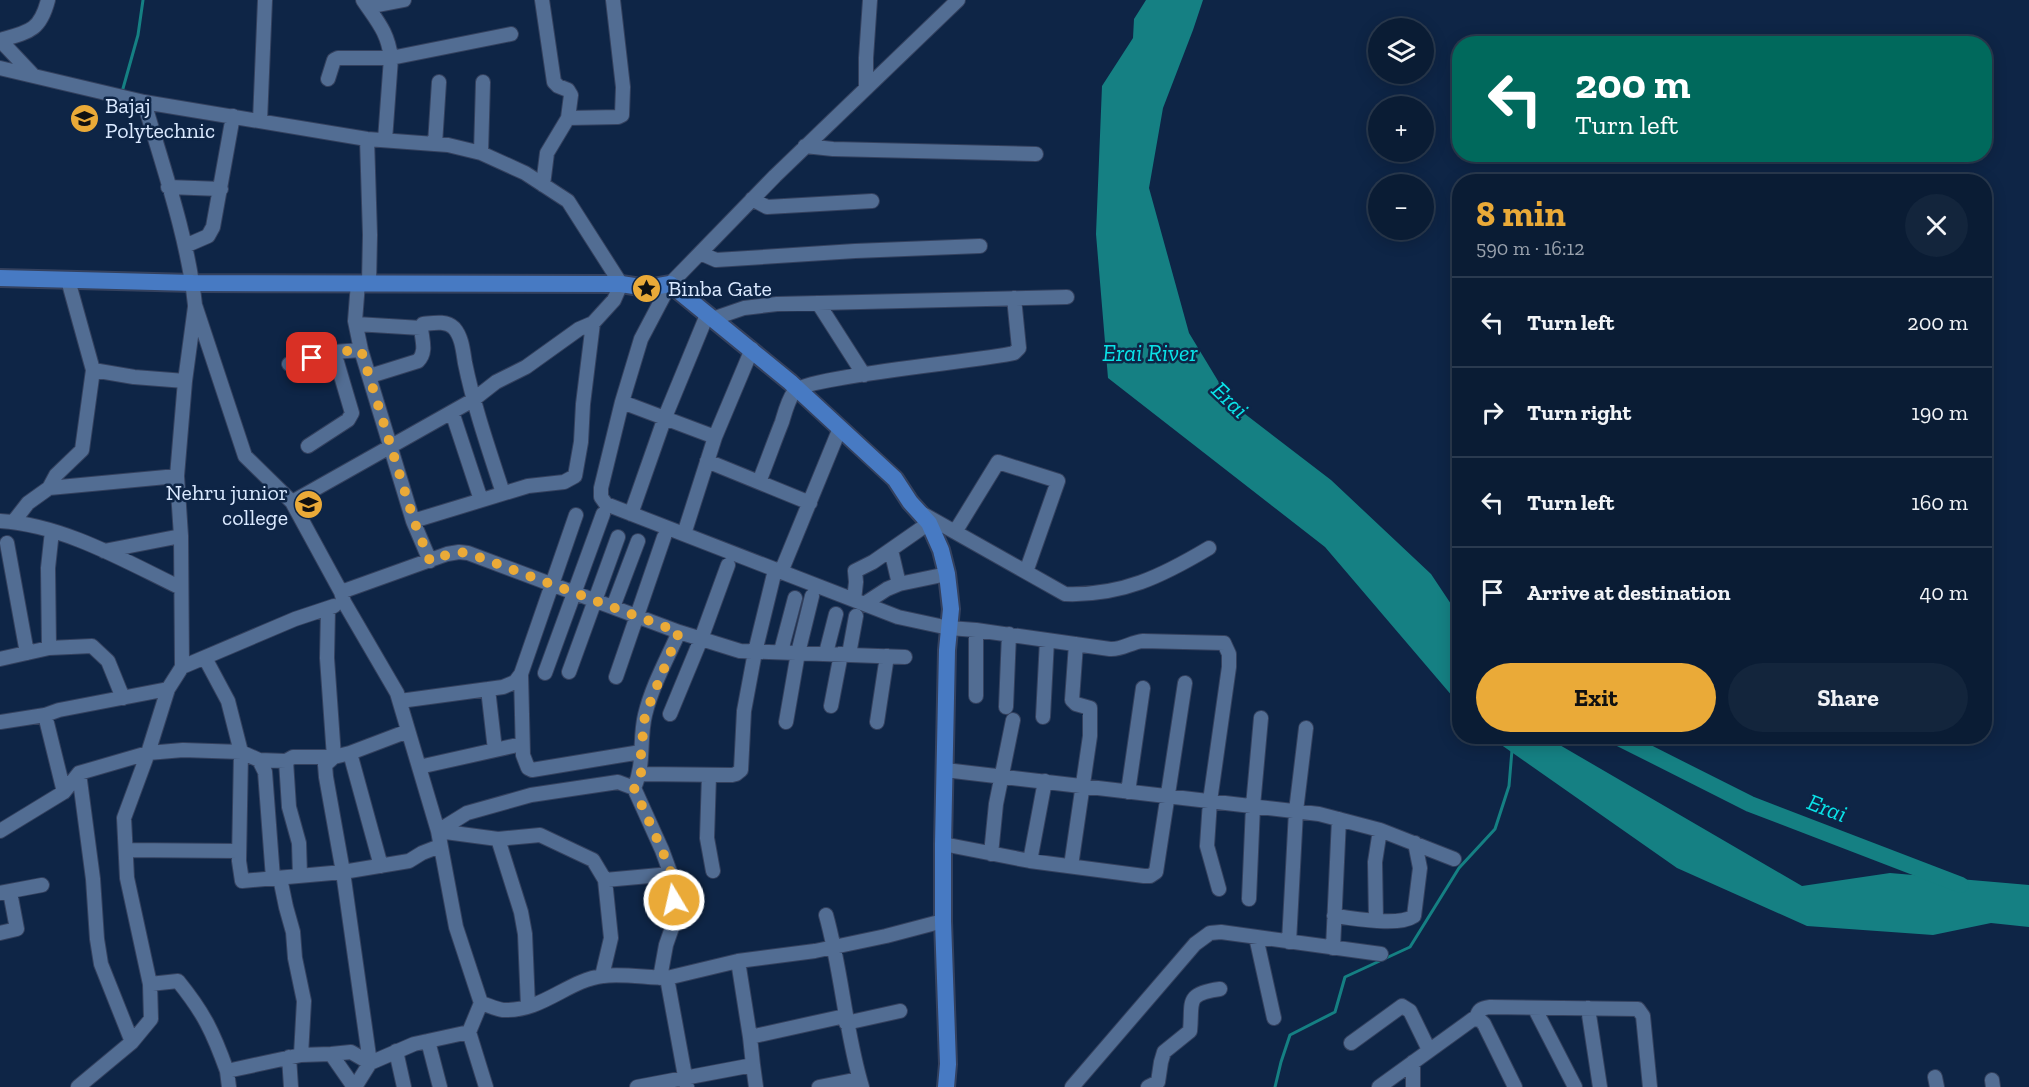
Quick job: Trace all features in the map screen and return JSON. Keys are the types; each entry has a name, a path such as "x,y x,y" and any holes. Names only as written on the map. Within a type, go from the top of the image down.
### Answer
{"main road":[{"path":"0,278 193,283 621,284 647,288 670,284 798,388 895,479 910,502 925,518 941,550 948,574 951,609 946,650 943,844 948,1064 946,1087"}],"street":[{"path":"33,75 0,40 32,31 44,17 48,0"},
{"path":"260,121 265,0"},
{"path":"385,140 391,58 384,29 366,4 404,0"},
{"path":"542,0 554,82 568,90 570,94 568,118 547,153 543,185"},
{"path":"568,118 622,115 623,87 613,0"},
{"path":"866,88 870,0"},
{"path":"958,0 805,146 670,284 641,339 622,402 600,494 606,504 898,617 949,628 1010,634 1116,650 1134,642 1143,641 1219,642 1224,644 1229,667 1210,801 1207,846 1219,889"},
{"path":"327,79 334,60 338,58 391,58 511,34"},
{"path":"0,68 144,102 367,139 448,145 481,153 525,173 568,201 621,284 614,300 593,323 579,329 526,367 496,382 473,400 292,502"},
{"path":"435,144 439,82"},
{"path":"481,153 483,82"},
{"path":"78,1087 94,1081 151,1019 150,984 127,878 124,818 168,689 182,667 181,536 177,476 185,381 195,305 185,246 144,102"},
{"path":"185,246 208,236 211,232 221,189 233,116"},
{"path":"367,139 370,235 356,324 361,350 390,446 414,521 430,561"},
{"path":"805,146 834,149 1036,154"},
{"path":"168,187 221,189"},
{"path":"752,200 767,207 872,201"},
{"path":"700,254 716,260 980,246"},
{"path":"5,522 49,488 56,475 82,450 93,370 68,280"},
{"path":"631,514 665,417 710,317 759,305 1067,297"},
{"path":"759,482 785,412 798,388 864,375 1017,352 1019,348 1014,298"},
{"path":"818,303 864,375"},
{"path":"195,305 245,456 292,502 398,693 438,831 456,927 481,1003 469,1032 486,1087"},
{"path":"370,376 418,361 424,349 421,328 423,324 440,322 449,324 455,329 461,340 473,400 503,493"},
{"path":"414,521 528,486 568,481 576,474 593,323"},
{"path":"356,324 421,328"},
{"path":"684,534 715,437 752,349"},
{"path":"289,364 334,352 361,350"},
{"path":"308,446 348,420 352,414 334,352"},
{"path":"93,370 134,377 185,381"},
{"path":"622,402 715,437"},
{"path":"452,412 481,500"},
{"path":"641,774 736,774 741,770 744,711 755,652 778,571 810,503 840,428"},
{"path":"707,461 810,503"},
{"path":"955,532 998,462 1058,481 1026,572"},
{"path":"49,488 177,476"},
{"path":"545,673 603,514"},
{"path":"400,701 488,689 515,682 521,674 576,515"},
{"path":"859,602 855,571 891,550 925,518 955,532 1065,594 1114,590 1140,584 1209,548"},
{"path":"5,522 52,531 104,550 181,588"},
{"path":"5,522 27,653"},
{"path":"49,648 48,568 52,531"},
{"path":"104,550 181,536"},
{"path":"569,672 618,537"},
{"path":"616,677 664,537"},
{"path":"613,607 638,542"},
{"path":"0,556 7,543"},
{"path":"891,550 899,584"},
{"path":"182,667 295,619 328,609 343,597 447,554 459,552 468,553 679,632 740,651 905,657"},
{"path":"670,714 728,565"},
{"path":"859,602 899,584 948,574"},
{"path":"786,722 798,653 812,596"},
{"path":"781,651 795,598"},
{"path":"328,609 327,658 334,757"},
{"path":"826,653 836,614"},
{"path":"831,706 856,616"},
{"path":"976,630 976,696"},
{"path":"634,788 641,774 645,715 679,632"},
{"path":"1006,706 1010,634"},
{"path":"1043,717 1047,640"},
{"path":"1071,866 1090,736 1090,708 1076,704 1072,700 1076,644"},
{"path":"0,659 49,648 92,646 108,661 123,698"},
{"path":"877,722 887,656"},
{"path":"205,658 228,701 242,752 239,851 242,880 343,872 381,866 409,861 440,846"},
{"path":"521,674 522,744 524,763 528,768 532,770 641,752"},
{"path":"943,844 1030,861 1144,876 1153,874 1156,872 1185,683"},
{"path":"1128,792 1143,688"},
{"path":"0,722 45,715 59,710 168,689"},
{"path":"488,689 495,750"},
{"path":"45,715 64,792"},
{"path":"1249,899 1253,806 1261,718"},
{"path":"991,854 996,804 1013,720"},
{"path":"1288,942 1296,811 1306,728"},
{"path":"0,831 64,792 79,773 148,753 183,750 242,752 259,760 286,762 293,757 334,757 350,753 408,731"},
{"path":"419,766 522,744"},
{"path":"350,753 381,866"},
{"path":"334,757 325,765 326,777 343,872 370,1063"},
{"path":"259,760 265,772 277,878 293,932 295,958 304,1001 291,1087"},
{"path":"286,762 290,807 298,843 300,876"},
{"path":"945,770 1296,811 1380,830 1454,859"},
{"path":"79,773 101,964 132,1042"},
{"path":"709,775 707,838 713,871"},
{"path":"1030,861 1044,781"},
{"path":"438,831 467,813 531,795 618,782 634,788 674,880 675,919 666,945 664,978 686,1082"},
{"path":"1334,948 1339,819"},
{"path":"1376,920 1375,862 1380,830"},
{"path":"438,831 498,839 540,835 593,860 605,880 611,938 602,976"},
{"path":"498,839 521,912 525,934 528,1006"},
{"path":"1334,916 1376,920 1405,920 1414,916 1420,868 1415,843"},
{"path":"126,850 239,851"},
{"path":"605,880 671,874"},
{"path":"0,933 17,929 5,892 42,885"},
{"path":"819,1087 861,1083 846,1020 835,947 826,915"},
{"path":"481,1003 503,1010 528,1006 544,1002 567,988 602,976 664,978 738,961 835,947 943,921"},
{"path":"1072,1087 1195,944 1205,936 1221,932 1381,954"},
{"path":"1256,937 1274,1018"},
{"path":"738,961 756,1087"},
{"path":"150,984 178,981 199,1006 214,1035 227,1071 229,1087"},
{"path":"1148,1087 1158,1082 1164,1052 1190,1031 1193,999 1199,993 1220,989"},
{"path":"1351,1043 1405,1006 1410,1011 1429,1050"},
{"path":"1476,1019 1478,1012 1486,1008 1635,1008 1641,1011 1650,1087"},
{"path":"1588,1008 1600,1087"},
{"path":"1535,1009 1575,1087"},
{"path":"750,1037 900,1011"},
{"path":"1379,1087 1476,1019 1484,1024 1515,1087"},
{"path":"331,1054 355,1087 370,1063 414,1044 469,1032"},
{"path":"428,1041 440,1087"},
{"path":"396,1051 404,1087"},
{"path":"227,1071 295,1056 351,1052 370,1063"},
{"path":"1413,1062 1413,1087"},
{"path":"637,1087 686,1082 753,1065"}],"water":[{"name":"Erai River","path":"1146,0 1203,0 1163,108 1149,188 1189,333 1232,404 1331,480 1431,574 1452,606 1452,696 1325,547 1108,378 1096,234 1102,86 1133,38 1134,19"},
{"path":"1500,744 1558,744 1802,886 1890,873 2029,885 2029,927 1991,923 1933,935 1807,926 1677,868"}],"waterway":[{"path":"122,92 138,35 143,0"},
{"name":"Erai","path":"1631,744 1750,804 1961,885"},
{"path":"1275,1087 1290,1035 1335,1012 1345,977 1410,947 1459,868 1495,829 1509,786 1512,750"}],"place":[{"name":"Bajaj Polytechnic","path":"84,118"},
{"name":"Binba Gate","path":"647,288"},
{"name":"Nehru junior college","path":"309,505"}],"route":[{"path":"312,358 334,352 361,350 414,521 430,561 447,554 468,553 679,632 645,715 641,774 634,788 674,880 674,900"}]}
